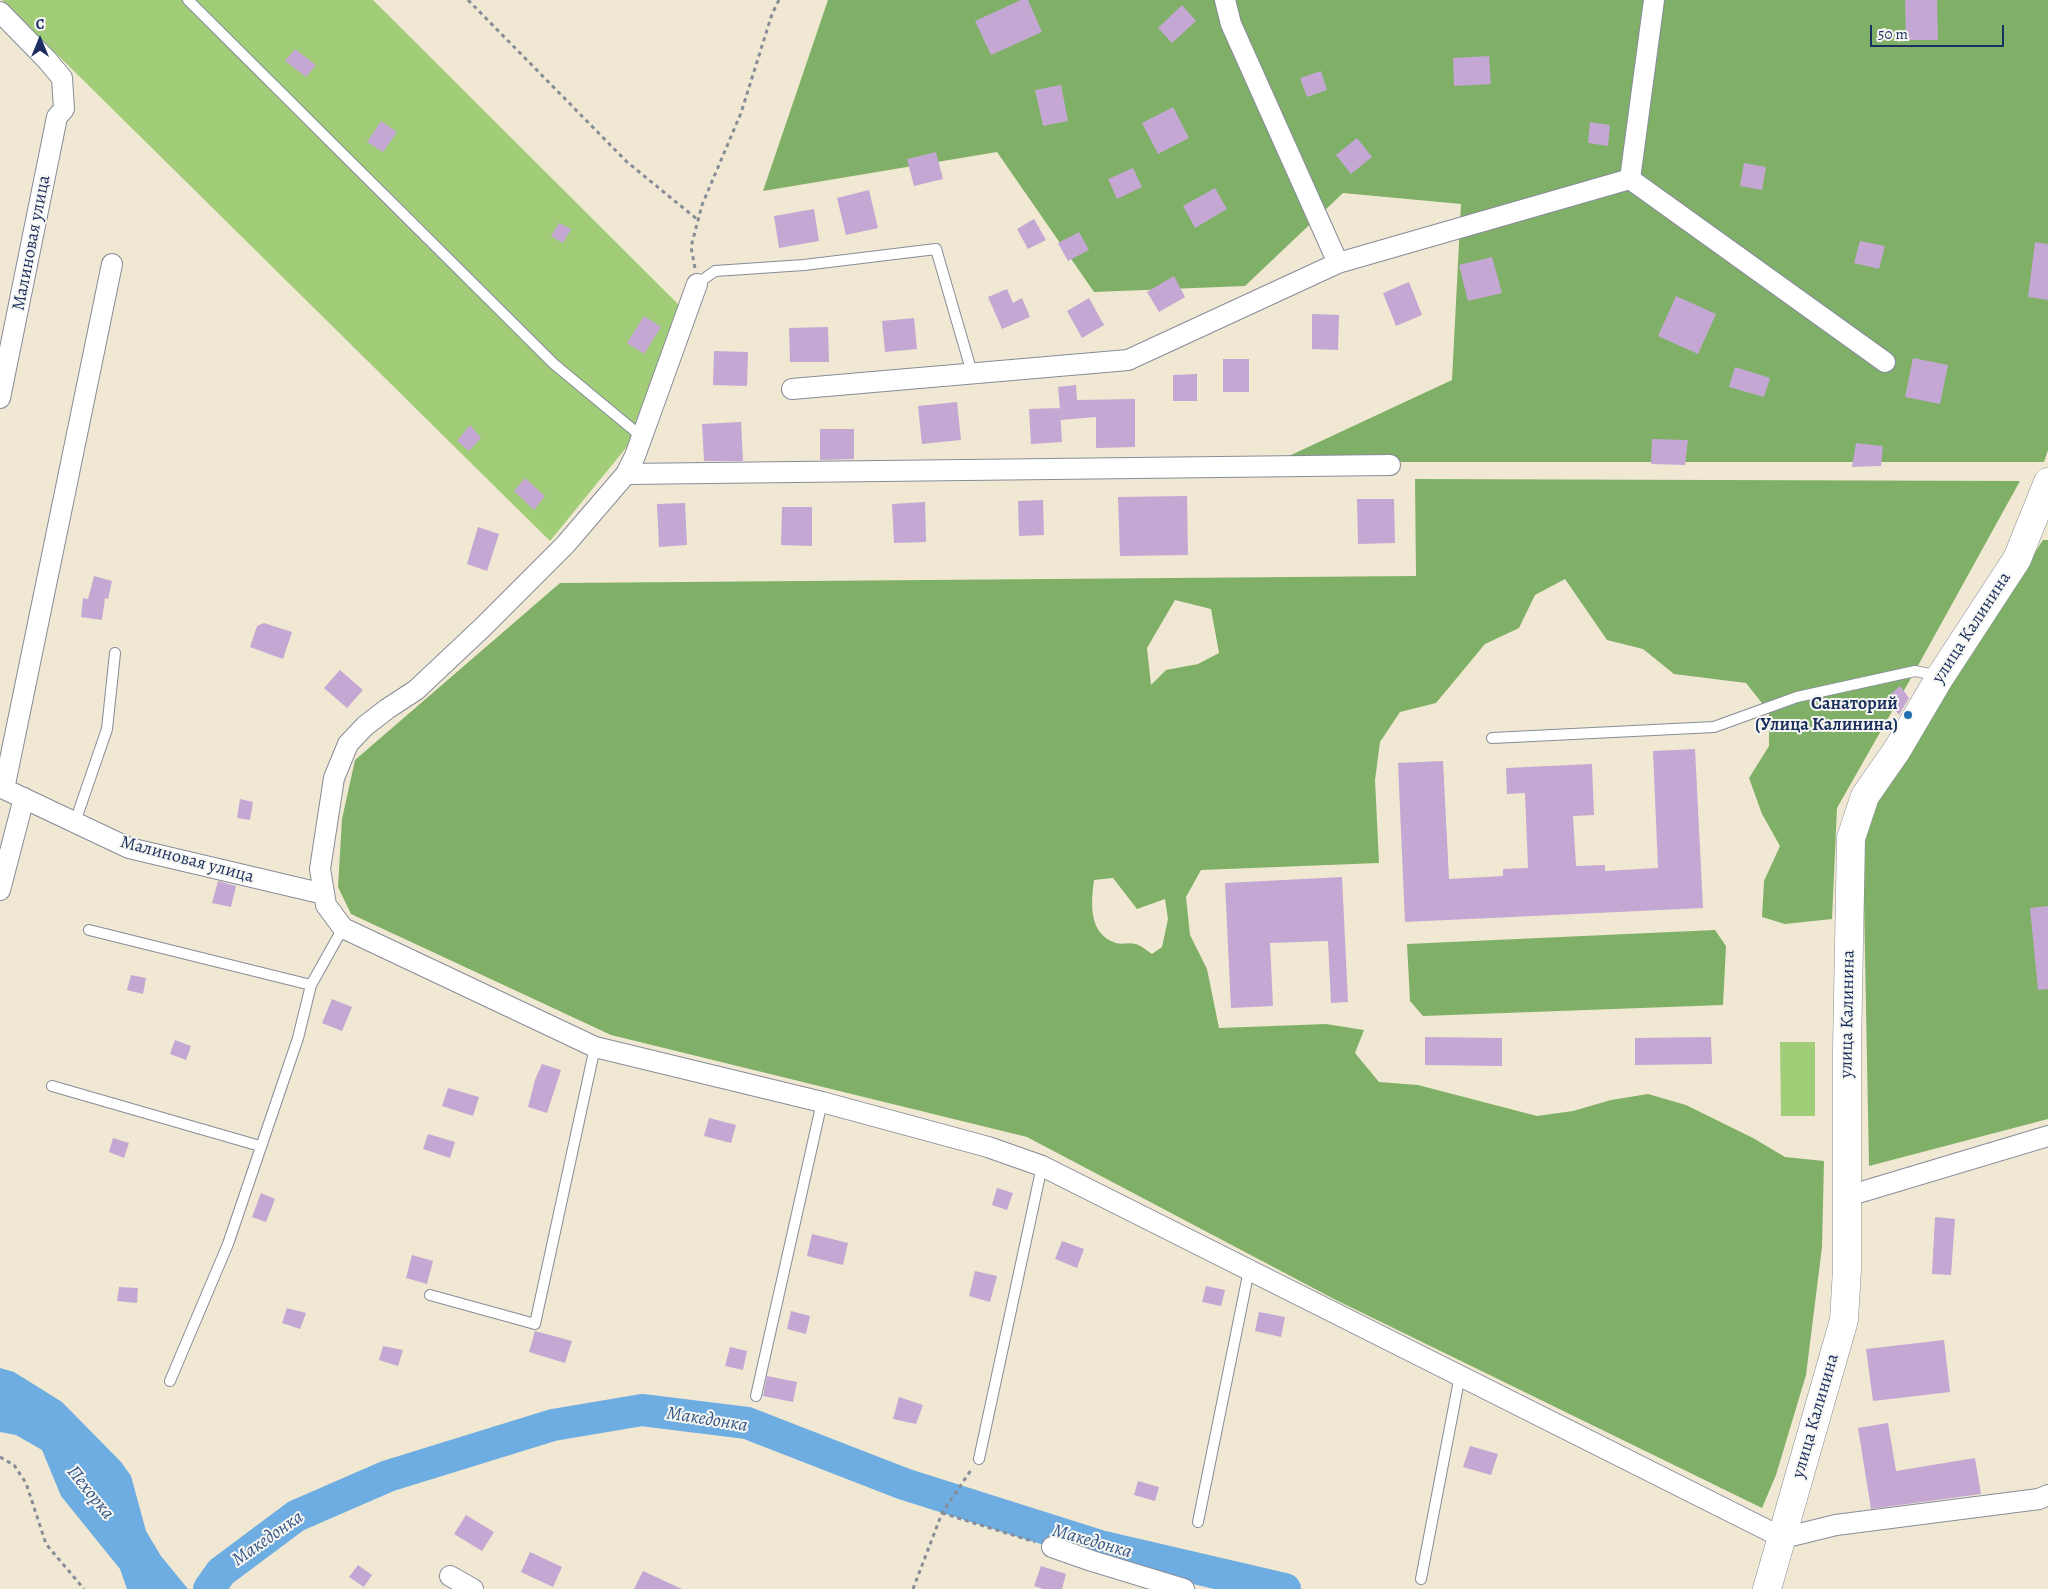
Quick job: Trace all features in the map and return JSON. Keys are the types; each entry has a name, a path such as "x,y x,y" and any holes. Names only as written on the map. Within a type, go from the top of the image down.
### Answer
{"main road":[{"name":"улица Калинина","path":"1767,1589 1783,1538 1817,1408 1844,1320 1847,1269 1847,1050 1851,838 1865,796 1897,750 1940,676 2017,559 2048,482"}],"street":[{"path":"1225,0 1232,24 1338,263"},
{"path":"1630,179 1654,0"},
{"name":"Малиновая улица","path":"0,12 48,60 62,78 64,109 57,117 0,398"},
{"path":"792,388 1128,360 1338,263 1630,179"},
{"path":"1630,179 1885,362"},
{"path":"2,788 112,264"},
{"path":"697,284 642,437 626,474 565,544 484,627 416,690 365,726 348,744 334,778 320,869 326,906 343,928 595,1047 822,1102 979,1145 1042,1166 1783,1538 1836,1525 2039,1499 2048,1495"},
{"path":"626,474 1390,465"},
{"name":"Малиновая улица","path":"2,788 129,848 324,894"},
{"path":"0,890 24,798"},
{"path":"1848,1196 2048,1136"},
{"path":"1052,1547 1184,1589"},
{"path":"450,1576 473,1589"}],"lane":[{"path":"188,0 554,364 642,437"},
{"path":"697,284 715,271 804,265 936,249 972,373"},
{"path":"75,822 107,729 115,653"},
{"path":"1492,738 1714,727 1797,697 1915,671 1940,676"},
{"path":"170,1380 228,1244 298,1038 311,985 343,928"},
{"path":"89,930 311,985"},
{"path":"430,1295 535,1324 595,1047"},
{"path":"52,1086 260,1146"},
{"path":"756,1396 822,1102"},
{"path":"979,1459 1042,1166"},
{"path":"1198,1522 1249,1270"},
{"path":"1420,1579 1460,1375"}],"path":[{"path":"468,0 626,162 698,220"},
{"path":"697,284 691,247 702,205 741,113 772,14 779,0"},
{"path":"0,1457 14,1465 26,1482 46,1544 84,1589"},
{"path":"914,1589 942,1513 963,1481"},
{"path":"942,1513 1052,1547"}],"green space":[{"path":"2,0 373,0 679,305 643,427 550,541"},
{"path":"828,0 2048,0 2048,450 2044,462 1276,462 1452,380 1461,204 1343,193 1245,286 1094,292 997,152 763,191"},
{"path":"1415,479 2020,481 1837,808 1832,919 1785,924 1762,917 1764,881 1780,846 1762,814 1749,778 1769,746 1769,712 1746,683 1674,674 1643,649 1607,640 1565,579 1535,595 1519,628 1485,644 1436,703 1400,712 1380,742 1375,780 1379,863 1201,870 1186,897 1190,935 1207,969 1219,1028 1326,1024 1364,1030 1355,1053 1379,1082 1418,1085 1537,1116 1573,1111 1611,1100 1648,1094 1686,1105 1753,1138 1785,1157 1824,1161 1822,1247 1806,1375 1776,1475 1762,1508 1334,1299 1027,1137 611,1035 351,914 338,887 342,819 355,760 560,583 1416,576","holes":["1175,600 1211,609 1219,653 1198,664 1166,670 1151,685 1147,648","1113,878 1137,909 1165,899 1168,919 1162,947 1152,954 1137,945 1130,943 1118,944 1100,933 1093,917 1092,898 1094,880"]},
{"path":"2043,540 2048,540 2048,1119 1869,1166 1863,849 1871,805"},
{"path":"1715,930 1726,946 1723,1005 1423,1016 1410,1001 1407,944"},
{"path":"1780,1042 1815,1042 1815,1116 1781,1116"}],"water":[{"name":"Пехорка","path":"0,1368 14,1372 62,1402 121,1462 131,1476 146,1531 161,1556 188,1589 127,1589 120,1569 61,1496 42,1450 16,1435 0,1432"}],"building":[{"path":"1021,0 1028,0 1042,32 991,55 975,21"},
{"path":"1905,0 1937,0 1938,40 1906,40"},
{"path":"1182,5 1196,21 1172,43 1158,28"},
{"path":"295,49 316,65 306,77 285,61"},
{"path":"1489,56 1491,84 1454,86 1453,58"},
{"path":"1321,71 1327,90 1307,97 1300,78"},
{"path":"1061,85 1068,121 1043,126 1035,90"},
{"path":"1173,107 1189,138 1158,154 1142,123"},
{"path":"381,121 397,132 383,152 367,142"},
{"path":"1590,122 1610,125 1608,146 1588,143"},
{"path":"1357,138 1372,157 1351,174 1336,155"},
{"path":"936,152 943,179 914,186 907,159"},
{"path":"1744,163 1766,167 1762,190 1740,186"},
{"path":"1133,168 1142,187 1117,199 1108,179"},
{"path":"1215,188 1227,209 1195,228 1183,206"},
{"path":"869,190 878,228 846,235 837,198"},
{"path":"814,209 819,241 779,248 774,216"},
{"path":"1034,219 1046,240 1028,249 1017,229"},
{"path":"559,223 571,229 563,243 551,236"},
{"path":"1079,232 1089,250 1068,261 1058,243"},
{"path":"1860,241 1885,246 1879,269 1854,263"},
{"path":"2035,242 2048,244 2048,300 2028,297"},
{"path":"1492,257 1502,293 1468,301 1459,265"},
{"path":"1174,276 1185,297 1159,312 1147,292"},
{"path":"1409,282 1422,315 1396,326 1383,293"},
{"path":"1007,289 1013,303 1022,298 1030,317 1002,329 988,297"},
{"path":"1676,296 1716,314 1698,354 1658,336"},
{"path":"1089,298 1104,325 1082,338 1067,311"},
{"path":"1312,314 1339,315 1338,350 1312,349"},
{"path":"644,316 661,327 644,354 627,343"},
{"path":"914,318 917,349 885,352 882,321"},
{"path":"828,327 829,362 790,362 789,328"},
{"path":"714,351 748,352 747,386 713,385"},
{"path":"1913,358 1948,365 1940,404 1905,397"},
{"path":"1223,359 1249,359 1249,392 1223,392"},
{"path":"1735,367 1770,378 1764,397 1729,387"},
{"path":"1197,374 1197,401 1173,401 1173,375"},
{"path":"1076,385 1077,400 1135,399 1135,447 1096,448 1096,417 1061,420 1058,387"},
{"path":"957,402 961,440 922,444 918,406"},
{"path":"1060,408 1062,442 1031,444 1029,409"},
{"path":"741,422 743,461 704,461 702,424"},
{"path":"470,425 481,438 469,451 457,441"},
{"path":"820,429 854,429 854,459 820,460"},
{"path":"1652,439 1688,440 1685,465 1651,464"},
{"path":"1856,443 1883,446 1881,466 1852,467"},
{"path":"525,478 545,496 534,510 514,491"},
{"path":"1187,496 1188,555 1120,556 1118,497"},
{"path":"1357,499 1394,499 1395,543 1358,544"},
{"path":"1043,500 1044,535 1019,536 1018,501"},
{"path":"925,502 926,542 894,543 892,504"},
{"path":"685,503 687,545 659,547 657,504"},
{"path":"782,507 812,507 812,546 781,545"},
{"path":"478,527 499,534 487,571 467,564"},
{"path":"94,576 112,581 108,599 105,598 102,620 81,617 83,598 88,599"},
{"path":"264,623 292,632 283,659 250,647 257,626"},
{"path":"340,670 363,690 347,708 324,688"},
{"path":"1900,686 1909,698 1899,715 1886,698"},
{"path":"1695,749 1703,908 1405,922 1398,763 1443,761 1449,879 1503,876 1503,869 1528,868 1525,793 1507,794 1506,768 1592,764 1594,815 1573,816 1576,866 1605,865 1605,871 1658,868 1653,751"},
{"path":"240,799 253,802 250,820 237,818"},
{"path":"1342,877 1348,1002 1331,1003 1328,941 1270,943 1273,1006 1231,1008 1225,883"},
{"path":"218,881 236,886 231,907 212,903"},
{"path":"2048,906 2048,989 2038,990 2030,908"},
{"path":"131,975 146,978 143,994 127,990"},
{"path":"332,999 352,1007 342,1031 322,1023"},
{"path":"1425,1037 1502,1038 1502,1066 1425,1065"},
{"path":"1711,1037 1712,1064 1635,1065 1635,1038"},
{"path":"175,1040 191,1046 186,1060 170,1054"},
{"path":"542,1064 561,1070 547,1113 528,1107 535,1080"},
{"path":"448,1088 479,1097 473,1116 442,1106"},
{"path":"709,1118 736,1125 731,1143 704,1136"},
{"path":"428,1134 455,1142 450,1158 423,1149"},
{"path":"113,1138 129,1143 124,1158 109,1152"},
{"path":"997,1188 1013,1193 1007,1210 992,1205"},
{"path":"261,1193 275,1199 266,1222 252,1217"},
{"path":"1935,1217 1955,1219 1951,1275 1932,1274"},
{"path":"812,1234 848,1243 843,1265 807,1256"},
{"path":"1062,1241 1084,1249 1077,1268 1055,1259"},
{"path":"412,1255 433,1261 427,1284 406,1278"},
{"path":"975,1271 997,1276 990,1302 969,1296"},
{"path":"1206,1286 1225,1290 1221,1306 1202,1302"},
{"path":"119,1287 138,1288 137,1303 117,1301"},
{"path":"287,1308 306,1313 300,1329 282,1323"},
{"path":"791,1311 810,1316 806,1334 787,1329"},
{"path":"1259,1312 1285,1317 1281,1337 1255,1331"},
{"path":"535,1331 572,1341 565,1363 529,1352"},
{"path":"1944,1340 1950,1392 1873,1401 1866,1349"},
{"path":"383,1346 403,1350 398,1366 379,1360"},
{"path":"730,1347 747,1351 743,1370 725,1366"},
{"path":"767,1376 797,1382 793,1402 763,1396"},
{"path":"899,1397 923,1405 916,1424 893,1419"},
{"path":"1888,1423 1896,1471 1975,1458 1981,1494 1871,1509 1858,1428"},
{"path":"1470,1446 1498,1454 1491,1475 1463,1467"},
{"path":"1138,1481 1159,1487 1155,1501 1134,1495"},
{"path":"466,1515 494,1532 482,1551 454,1534"},
{"path":"530,1552 562,1567 553,1587 521,1572"},
{"path":"358,1565 372,1575 364,1587 349,1577"},
{"path":"1041,1566 1066,1574 1062,1589 1043,1589 1034,1586"},
{"path":"643,1571 682,1589 634,1589"}],"waterway":[{"name":"Македонка","path":"209,1589 221,1572 296,1516 388,1476 553,1425 642,1410 747,1423 904,1484 1100,1546 1285,1589"}],"place":[{"name":"Санаторий (Улица Калинина)","path":"1908,715"}]}
